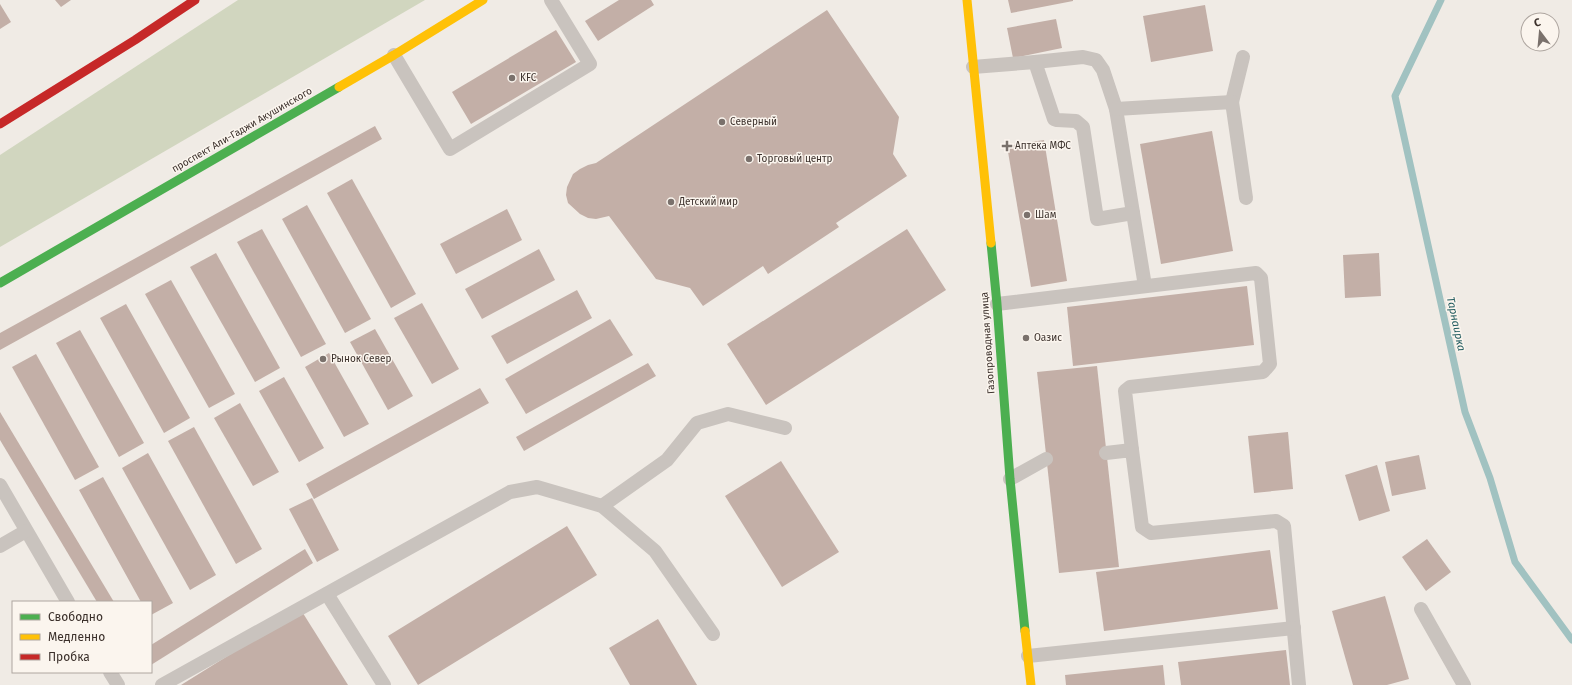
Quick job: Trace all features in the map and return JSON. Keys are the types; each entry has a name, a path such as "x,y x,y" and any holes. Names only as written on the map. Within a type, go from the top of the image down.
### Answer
{"main road":[{"path":"0,124 135,40 195,0"},
{"name":"проспект Али-Гаджи Акушинского","path":"0,283 394,55 483,0"},
{"name":"Газопроводная улица","path":"967,0 997,304 1010,479 1031,685"}],"lane":[{"path":"394,55 450,149 590,64 551,0"},
{"path":"973,67 1084,57 1096,60 1103,70 1116,109 1145,286"},
{"path":"1243,57 1232,102 1246,198"},
{"path":"1035,62 1054,119 1076,121 1083,127 1096,219 1133,213"},
{"path":"1116,109 1232,102"},
{"path":"997,304 1256,273 1261,278 1270,364 1263,372 1130,387 1125,391 1142,527 1151,533 1276,521 1284,526 1299,685"},
{"path":"602,506 667,460 697,423 728,414 785,428"},
{"path":"1106,453 1132,450"},
{"path":"1010,479 1046,459"},
{"path":"0,485 67,601"},
{"path":"162,685 510,492 537,487 602,506 655,551 713,634"},
{"path":"0,546 26,531"},
{"path":"327,594 384,685"},
{"path":"1421,609 1464,685"},
{"path":"1028,656 1294,628"},
{"path":"111,673 118,685"}],"green space":[{"path":"238,0 425,0 0,247 0,155"}],"building":[{"path":"55,0 71,0 61,7"},
{"path":"619,0 651,0 654,5 598,41 585,21"},
{"path":"1008,0 1073,0 1073,1 1011,13"},
{"path":"0,4 11,22 0,29"},
{"path":"1205,5 1213,51 1151,62 1143,16"},
{"name":"Торговый центр","path":"827,10 899,117 893,154 907,176 836,223 839,227 768,274 763,266 703,306 690,288 656,279 609,216 596,219 588,218 580,214 568,203 566,195 567,187 573,174 588,165 596,163"},
{"path":"1056,19 1062,48 1013,58 1007,28"},
{"path":"556,30 576,62 471,124 452,92"},
{"path":"375,126 382,139 0,350 0,333"},
{"path":"1212,131 1233,251 1161,264 1140,144"},
{"path":"1044,140 1067,281 1031,287 1007,146"},
{"path":"352,179 416,294 391,308 327,193"},
{"path":"307,205 371,319 345,333 282,219"},
{"path":"507,209 522,240 456,274 440,244"},
{"path":"262,229 326,344 301,357 237,242"},
{"path":"907,229 946,290 766,405 727,344"},
{"path":"539,249 555,280 482,319 465,289"},
{"path":"216,253 280,368 255,382 190,267"},
{"path":"1379,253 1381,296 1345,298 1343,255"},
{"path":"171,280 235,394 209,408 145,294"},
{"path":"1247,286 1254,345 1073,366 1067,307"},
{"path":"577,290 592,318 507,364 491,336"},
{"path":"422,303 459,369 432,384 394,318"},
{"path":"126,304 190,418 164,433 100,318"},
{"path":"610,319 633,355 526,414 505,379"},
{"path":"375,329 413,396 388,410 350,342"},
{"path":"80,330 144,443 119,457 56,343"},
{"path":"329,353 369,424 344,437 305,367"},
{"path":"36,354 99,467 75,480 12,367"},
{"path":"648,363 656,376 524,451 516,437"},
{"path":"1097,366 1119,567 1059,573 1037,372"},
{"path":"284,377 324,448 299,462 259,391"},
{"path":"480,388 489,403 314,499 306,484"},
{"path":"240,403 279,472 253,486 214,418"},
{"path":"0,412 113,601 96,601 0,440"},
{"path":"194,427 262,549 236,564 168,441"},
{"path":"1288,432 1293,489 1254,493 1248,436"},
{"path":"148,453 216,575 190,590 122,468"},
{"path":"1419,455 1426,489 1392,496 1385,462"},
{"path":"781,461 839,552 782,587 725,496"},
{"path":"1377,465 1390,511 1359,521 1345,475"},
{"path":"103,477 173,603 152,614 152,601 140,601 79,490"},
{"path":"312,498 339,550 317,562 289,509"},
{"path":"567,526 597,575 418,685 388,636"},
{"path":"1427,539 1451,572 1426,591 1402,557"},
{"path":"305,549 313,563 152,664 152,644"},
{"path":"1270,550 1278,609 1104,631 1096,572"},
{"path":"1385,596 1409,679 1387,685 1353,685 1332,611"},
{"path":"301,610 348,685 181,685"},
{"path":"658,619 697,685 630,685 609,648"},
{"path":"1286,650 1290,685 1181,685 1178,662"},
{"path":"1163,665 1165,685 1066,685 1065,675"}],"waterway":[{"name":"Тарнаирка","path":"1441,0 1395,96 1465,412 1490,478 1515,562 1572,640"}],"traffic: fast":[{"path":"0,283 339,87"},
{"path":"991,243 1010,479 1025,631"}],"traffic: slow":[{"path":"339,87 483,0"},
{"path":"967,0 991,243"},
{"path":"1025,631 1031,685"}],"traffic: jam":[{"path":"0,124 135,40 195,0"}],"place":[{"name":"KFC","path":"512,78"},
{"name":"Северный","path":"722,122"},
{"name":"Аптека МФС","path":"1007,146"},
{"name":"Торговый центр","path":"749,159"},
{"name":"Детский мир","path":"671,202"},
{"name":"Шам","path":"1027,215"},
{"name":"Оазис","path":"1026,338"},
{"name":"Рынок Север","path":"323,359"}]}
